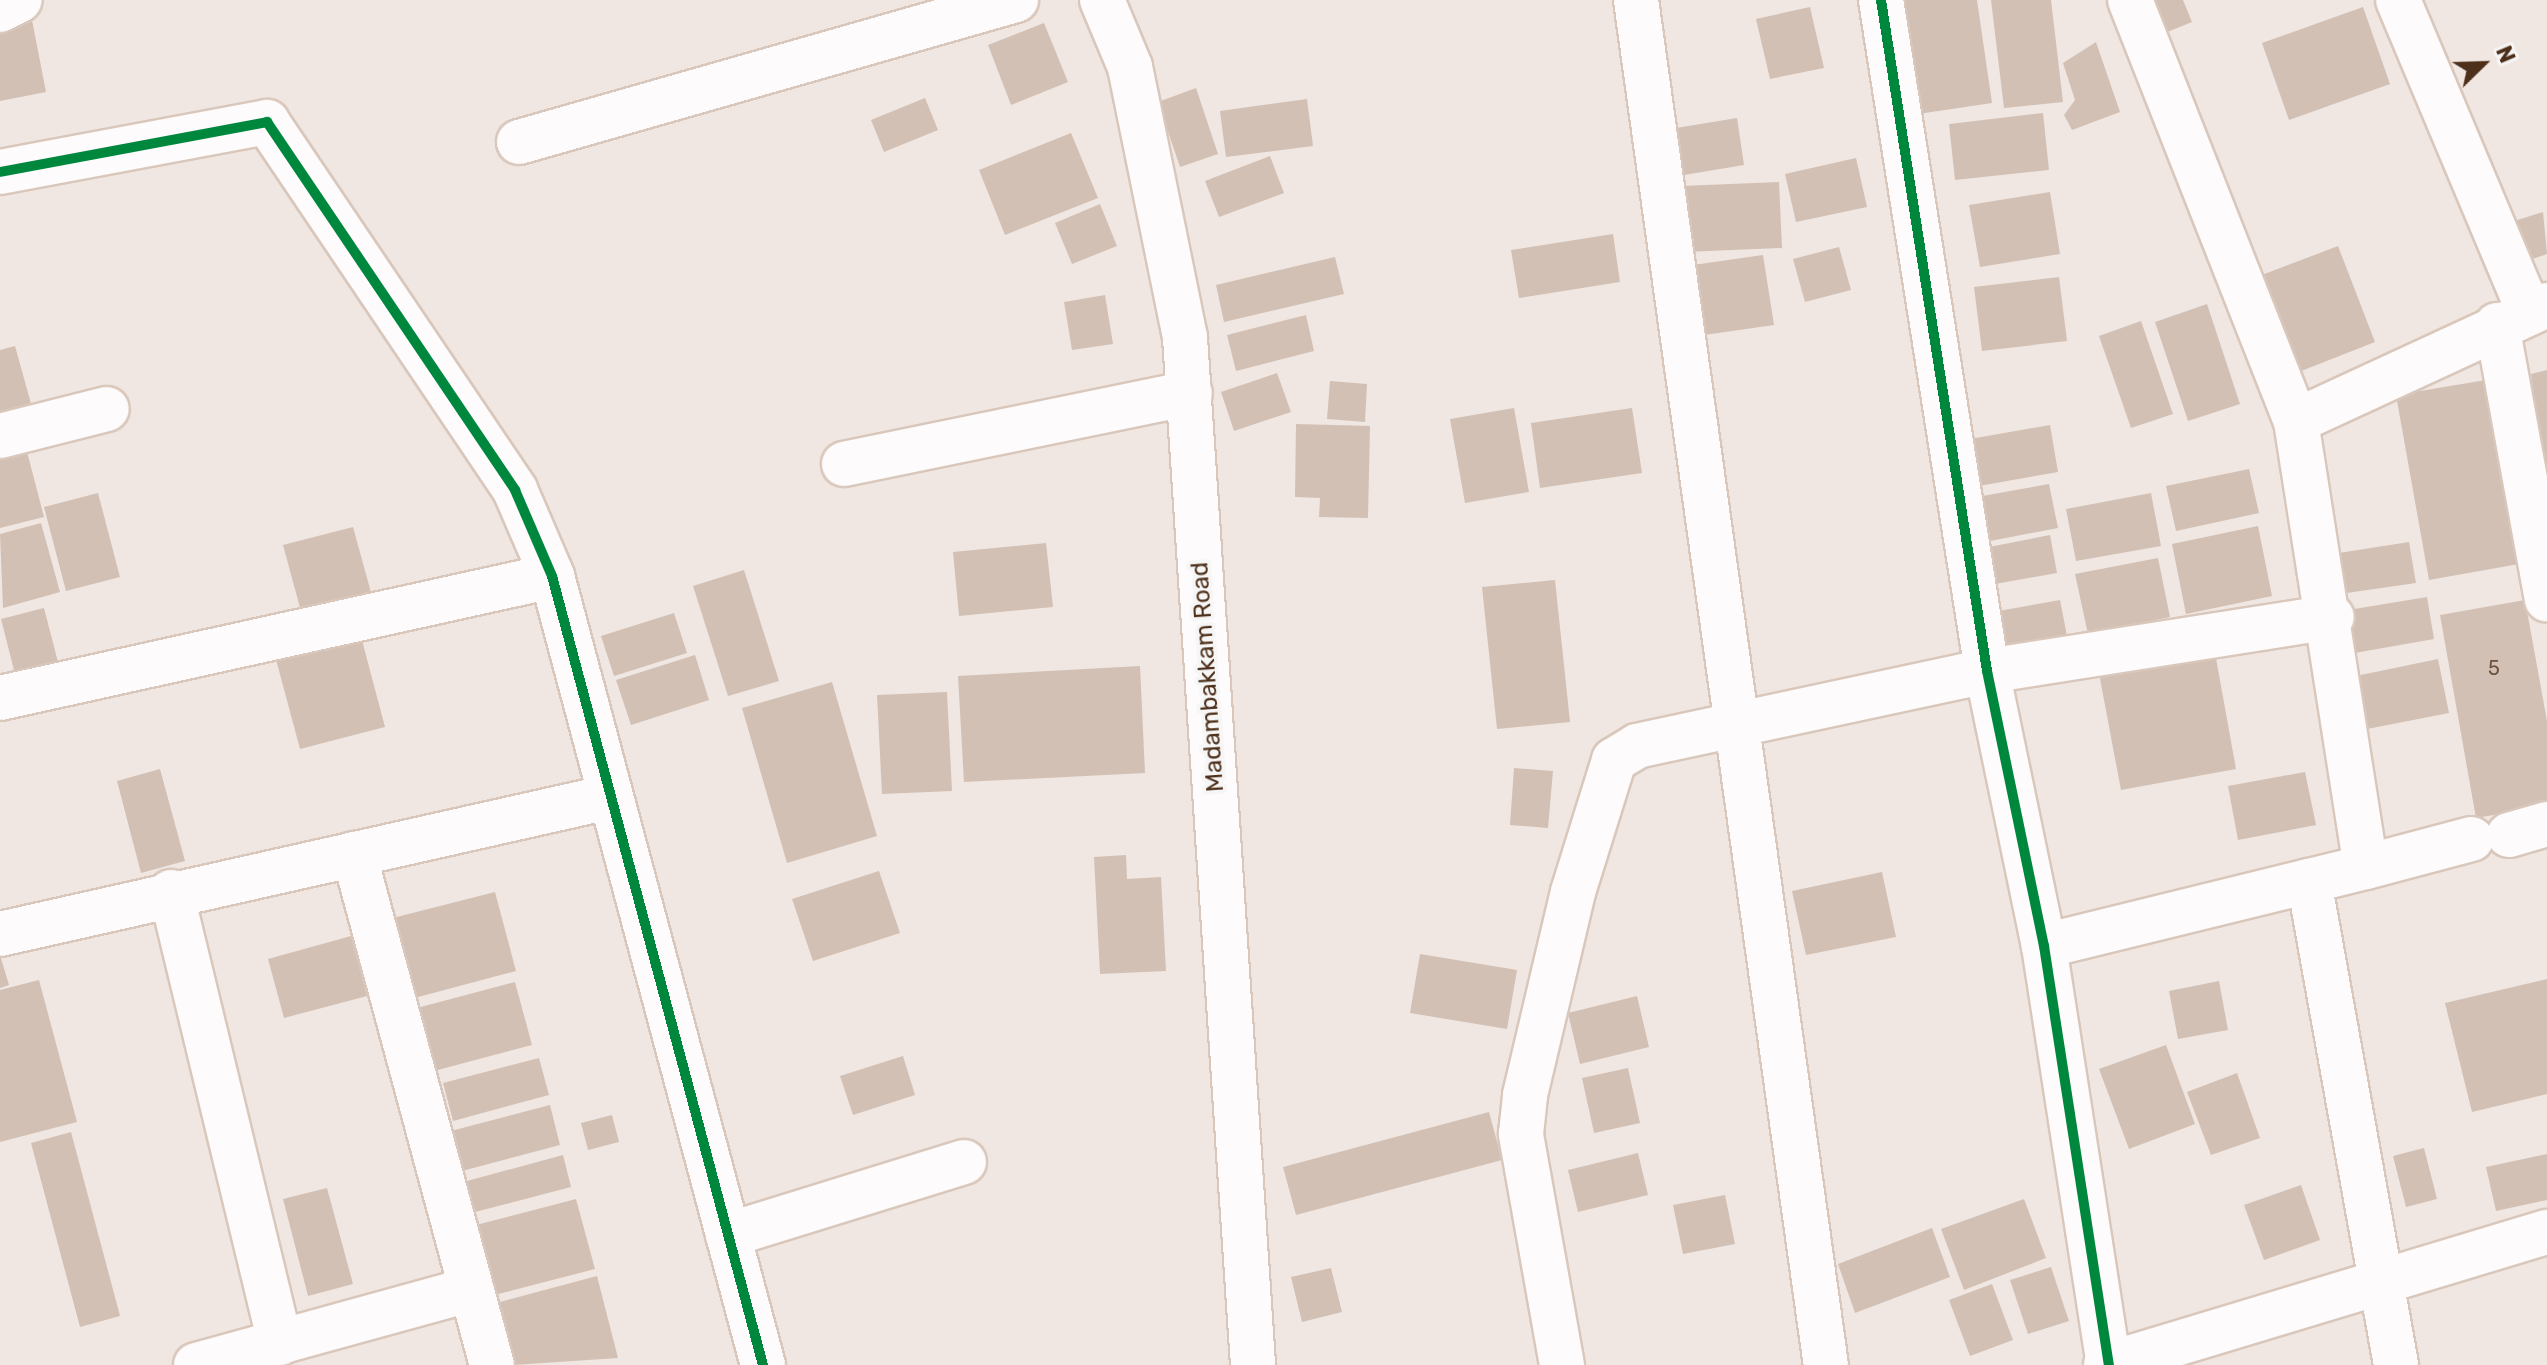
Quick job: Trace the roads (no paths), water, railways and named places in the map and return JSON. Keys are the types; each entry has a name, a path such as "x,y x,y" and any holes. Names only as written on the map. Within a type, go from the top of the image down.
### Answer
{"street":[{"path":"0,10 20,0"},
{"path":"519,142 1016,0"},
{"name":"Madambakkam Road","path":"1102,0 1130,67 1185,338 1253,1365"},
{"path":"1636,0 1826,1365"},
{"path":"1881,0 1987,671 2044,946 2108,1365 2380,1280 2547,1232"},
{"path":"2130,0 2296,421 2332,617 2366,867"},
{"path":"2398,0 2524,314 2547,599"},
{"path":"0,172 267,122 515,490 552,576 763,1365"},
{"path":"2296,421 2524,314"},
{"path":"844,464 1190,393"},
{"path":"0,436 107,409"},
{"path":"0,698 552,576"},
{"path":"1562,1365 1521,1134 1573,892 1614,760 1637,746 1987,671 2332,617"},
{"path":"0,934 171,892 609,797"},
{"path":"2044,946 2509,833"},
{"path":"354,854 492,1365"},
{"path":"2309,881 2396,1365"},
{"path":"171,892 280,1343"},
{"path":"728,1235 964,1162"},
{"path":"196,1365 471,1289"}]}
